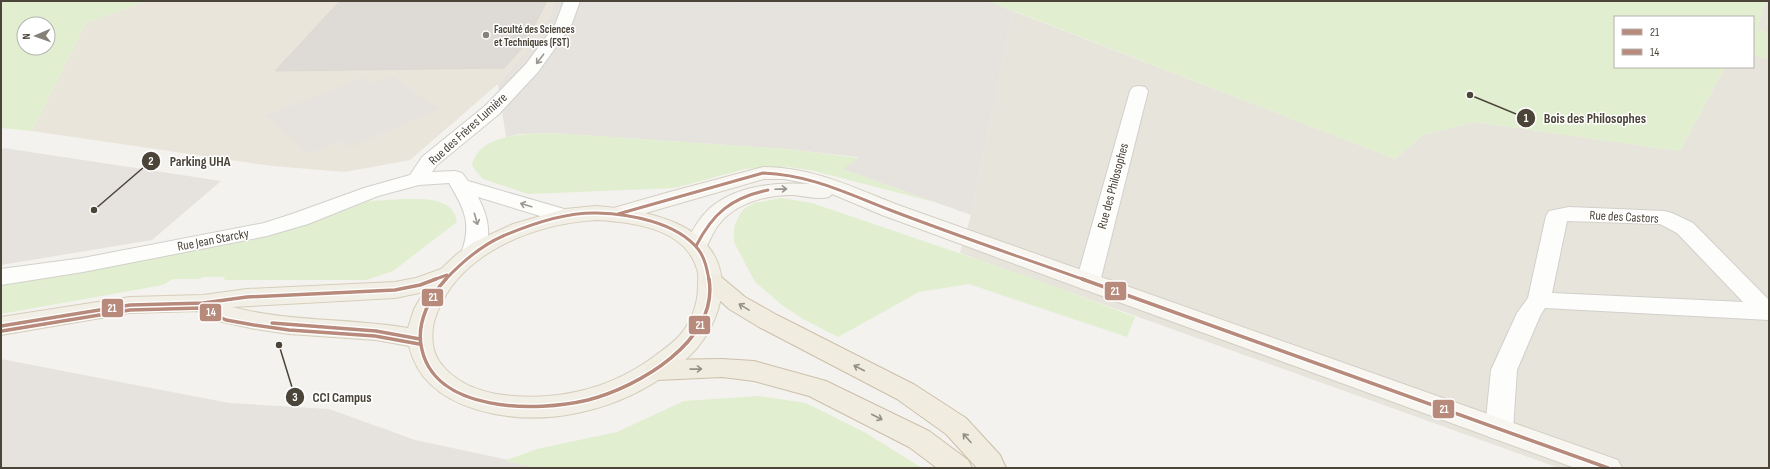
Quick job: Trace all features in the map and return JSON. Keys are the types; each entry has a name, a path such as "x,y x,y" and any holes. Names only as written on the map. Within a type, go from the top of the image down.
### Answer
{"highway":[{"path":"712,281 737,303 768,321 906,392 956,426 990,463 992,468"},
{"path":"657,370 722,368 754,370 817,388 918,439 958,468"}],"main road":[{"path":"618,214 726,182 763,173 784,172 815,178 890,210 1608,468"},
{"path":"696,246 704,229 716,214 746,196 764,190 782,188 813,191 890,210"},
{"path":"618,214 642,218 663,224 681,234 696,246 706,262 712,281 708,310 689,341 657,370 622,388 583,402 542,408 517,408 493,405 453,390 436,375 424,358 420,339 422,317 432,296 447,276 472,254 503,236 537,223 563,216 618,214"},
{"path":"1,326 130,305 203,303 247,297 395,290 420,285 447,276"},
{"path":"203,303 227,314 255,320 289,325 376,331 420,339"}],"street":[{"name":"Rue des Frères Lumière","path":"458,181 418,179 429,161 492,110 532,68 563,26 572,1"},
{"name":"Rue des Philosophes","path":"1088,282 1138,91"},
{"name":"Rue Jean Starcky","path":"1,278 83,265 267,229 300,219 371,192 418,179"},
{"path":"458,181 563,216"},
{"path":"458,181 477,220 478,234 472,254"},
{"name":"Rue des Castors","path":"1499,429 1504,370 1529,313 1539,300 1557,216 1569,214 1664,218 1685,228 1767,311"},
{"name":"Rue des Castors","path":"1539,300 1767,311"}],"shaded area":[{"path":"147,1 554,1 550,15 534,42 498,84 410,160 345,172 272,166 32,131 86,23"},
{"path":"554,1 988,1 1013,11 971,215 842,169 858,157 786,149 553,133 520,134 506,137 498,84 534,42 550,15"},
{"path":"1766,1 1769,1 1769,33 1757,29"},
{"path":"744,4 835,39 821,47 831,51 762,91 845,128 832,136 633,122 597,103 607,85 674,52 680,55 720,33 731,10"},
{"path":"1013,11 1395,159 1423,135 1475,122 1680,151 1724,68 1754,68 1754,55 1769,59 1769,468 1559,468 960,253 971,215"},
{"path":"953,74 998,89 965,208 846,168 918,117 901,109"},
{"path":"391,76 439,109 349,148 341,141 308,154 266,115 365,77 371,83"},
{"path":"4,148 221,181 152,240 1,265 1,150"},
{"path":"1,359 229,403 329,409 415,440 547,468 1,468"}],"green space":[{"path":"1,1 147,1 86,23 32,131 1,128"},
{"path":"988,1 1766,1 1757,29 1769,33 1769,59 1754,55 1754,16 1614,16 1614,68 1724,68 1680,151 1475,122 1423,135 1395,159"},
{"path":"553,133 786,149 859,158 843,169 934,202 814,171 790,167 745,169 675,188 528,194 483,179 472,165 476,154 494,141 518,135"},
{"path":"781,198 812,203 1032,278 1135,317 1127,337 969,284 919,292 838,337 803,319 782,305 755,282 734,242 734,227 740,214 746,207 755,203"},
{"path":"405,199 437,201 444,204 455,214 457,222 393,271 367,280 224,280 225,277 173,279 163,285 1,314 1,286 257,239 323,219 369,201"},
{"path":"758,396 806,403 866,433 922,468 539,468 504,461 537,449 617,432 684,401"}],"building":[{"name":"Faculté des Sciences et Techniques (FST)","path":"340,1 547,1 524,46 504,68 275,71"}],"transit line":[{"name":"21","path":"618,214 763,173 797,176 813,180 843,190 890,210 1608,468"},
{"name":"21","path":"696,246 709,224 724,208 744,197 768,190"},
{"name":"21","path":"596,213 633,218 670,228 686,237 698,249 707,265 710,293 707,308 701,322 689,341 648,374 629,384 589,400 567,404 546,407 524,407 481,401 460,393 442,381 434,373 424,356 420,340 421,325 430,302 444,281 460,263 501,237 524,228 548,221 596,213"},
{"name":"21","path":"1,326 130,305 203,303 247,297 395,290 420,285 447,275"},
{"name":"14","path":"2,331 130,310 202,308 226,320 254,325 289,330 375,336 419,344"},
{"name":"21","path":"272,323 376,331 420,339"}],"place":[{"name":"Faculté des Sciences et Techniques (FST)","path":"486,35"},
{"name":"Bois des Philosophes","path":"1470,95"},
{"name":"Parking UHA","path":"94,210"},
{"name":"CCI Campus","path":"279,345"}]}
